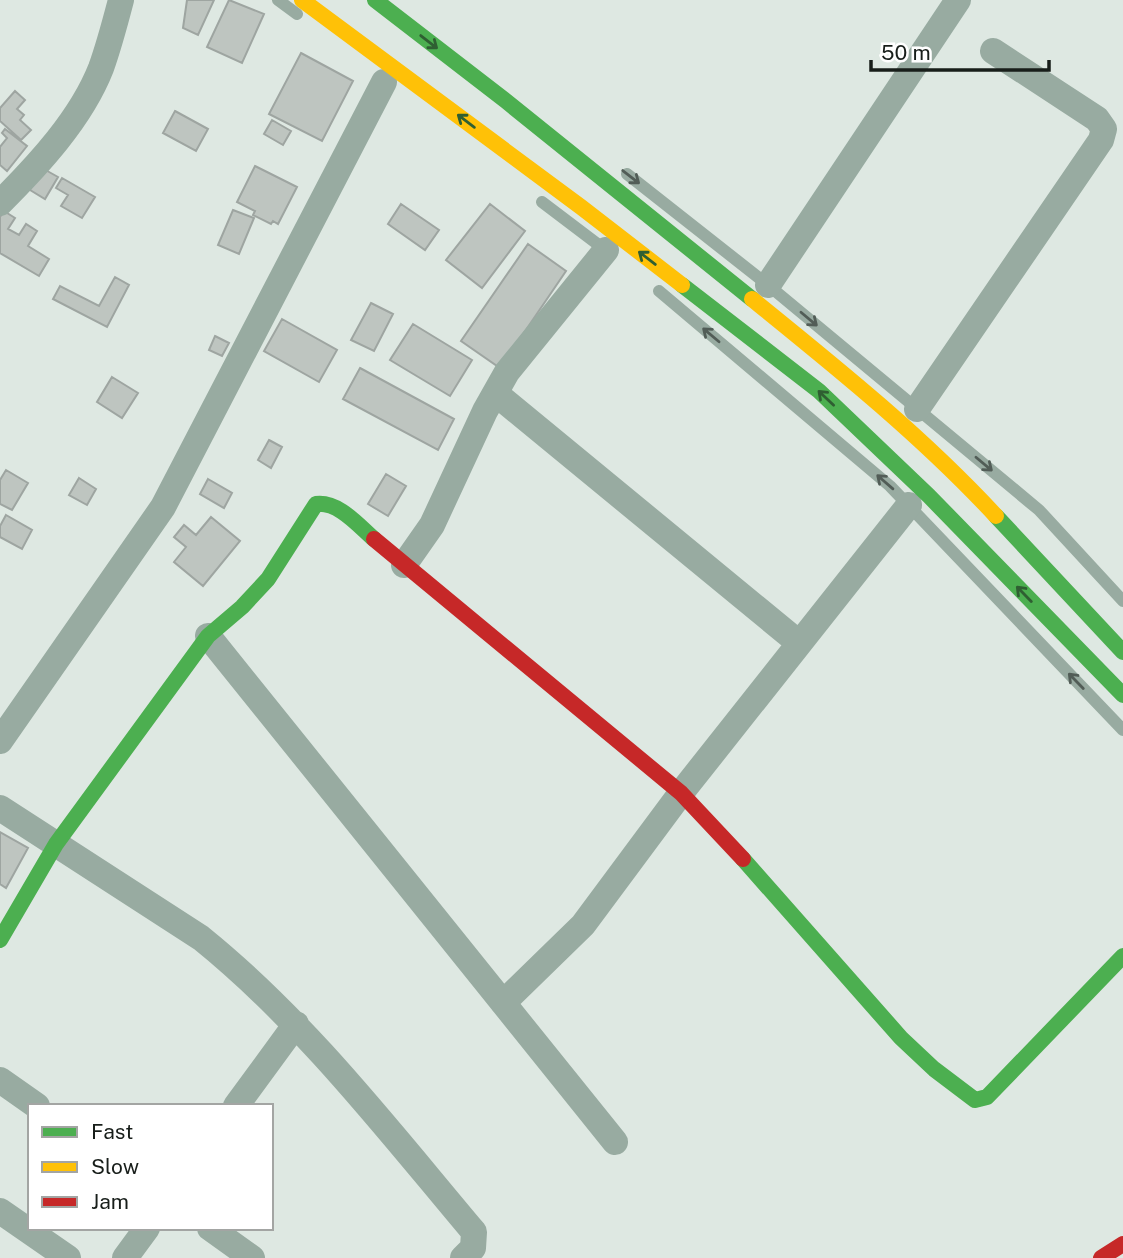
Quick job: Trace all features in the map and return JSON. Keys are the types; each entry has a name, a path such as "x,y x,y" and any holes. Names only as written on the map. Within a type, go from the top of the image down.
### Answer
{"main road":[{"path":"302,0 581,207 819,391 929,496 1123,695"},
{"path":"375,0 506,101 836,368 957,474 1123,652"},
{"path":"0,940 56,844 208,636 242,607 268,579 316,504 323,502 332,505 681,793 727,839 881,1018 934,1069 975,1100 987,1097 1123,956"},
{"path":"1101,1258 1123,1244"}],"street":[{"path":"0,203 22,181 83,103 100,69 121,0"},
{"path":"768,285 958,0"},
{"path":"917,409 1101,140 1104,130 1097,119 993,51"},
{"path":"0,741 163,507 385,82"},
{"path":"404,565 432,525 507,372 611,254"},
{"path":"495,393 799,643"},
{"path":"503,1003 583,925 681,793 909,505"},
{"path":"208,636 615,1142"},
{"path":"0,808 201,938 230,961 296,1024 474,1231 472,1248 463,1258"},
{"path":"237,1104 296,1024"},
{"path":"0,1080 34,1104"},
{"path":"0,1211 68,1258"},
{"path":"125,1258 146,1230"},
{"path":"213,1230 252,1258"}],"lane":[{"path":"278,0 311,25"},
{"path":"619,168 768,285 1039,510 1123,601"},
{"path":"528,191 611,254"},
{"path":"653,286 890,486 1123,730"}],"building":[{"path":"187,0 214,0 198,35 183,28"},
{"path":"229,0 264,14 242,63 207,47"},
{"path":"301,53 353,81 322,141 269,114"},
{"path":"15,91 25,100 17,109 24,115 20,120 31,130 21,140 0,121 0,108"},
{"path":"175,111 208,129 196,151 163,133"},
{"path":"272,120 291,131 283,145 264,134"},
{"path":"5,129 27,146 7,171 0,165 0,147 7,138 2,133"},
{"path":"255,166 297,187 278,224 273,221 271,224 253,215 255,211 237,202"},
{"path":"42,168 58,177 45,199 30,190"},
{"path":"62,178 95,197 82,218 61,206 68,195 56,188"},
{"path":"401,204 439,230 425,250 388,224"},
{"path":"490,204 525,231 482,288 446,260"},
{"path":"233,210 254,218 239,254 218,245"},
{"path":"4,211 15,218 8,229 19,235 26,224 37,231 28,246 49,259 39,276 0,253 0,217"},
{"path":"528,244 566,271 500,368 461,341"},
{"path":"115,277 129,285 107,327 53,299 60,286 99,306"},
{"path":"371,303 393,314 374,351 351,340"},
{"path":"282,319 337,350 319,382 264,351"},
{"path":"413,324 472,360 450,396 390,360"},
{"path":"215,336 229,343 222,356 209,350"},
{"path":"360,368 454,419 438,450 343,399"},
{"path":"112,377 138,393 122,418 97,402"},
{"path":"269,440 282,447 271,468 258,460"},
{"path":"6,470 28,483 12,510 0,504 0,480"},
{"path":"386,474 406,486 388,516 368,504"},
{"path":"79,478 96,489 87,505 69,495"},
{"path":"208,479 232,493 224,508 200,494"},
{"path":"6,515 32,530 22,549 0,537 0,526"},
{"path":"211,517 240,541 203,586 174,562 186,547 174,537 184,525 196,535"},
{"path":"0,832 28,848 6,888 0,884"}],"traffic: fast":[{"path":"375,0 506,101 752,299"},
{"path":"682,285 819,391 929,496 1123,695"},
{"path":"0,940 56,844 208,636 242,607 268,579 316,504 340,510 374,539"},
{"path":"996,516 1123,652"},
{"path":"743,859 901,1038 934,1069 975,1100 987,1097 1123,956"}],"traffic: slow":[{"path":"302,0 682,285"},
{"path":"752,299 847,376 908,430 996,516"}],"traffic: jam":[{"path":"374,539 681,793 743,859"},
{"path":"1101,1258 1123,1244"}]}
